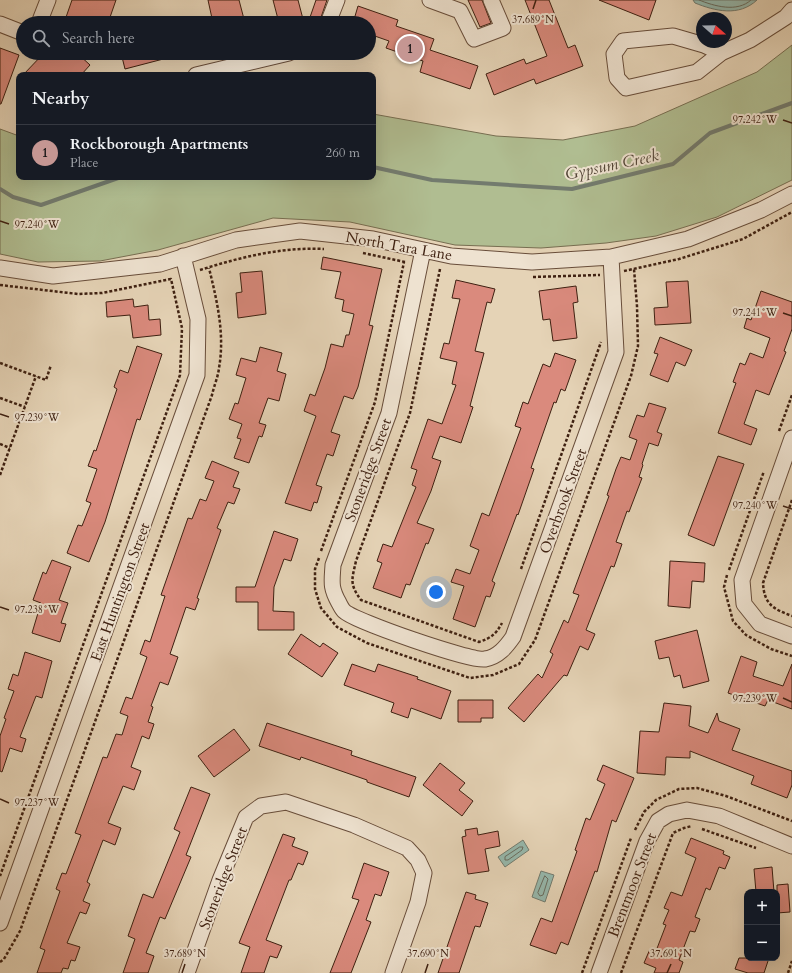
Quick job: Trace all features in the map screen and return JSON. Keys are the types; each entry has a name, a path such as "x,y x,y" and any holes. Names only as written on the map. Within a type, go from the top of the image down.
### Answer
{"street":[{"path":"42,16 48,0"},
{"path":"331,16 337,0"},
{"path":"439,2 460,11 474,39 503,28 492,0"},
{"path":"721,53 704,45 673,36 623,41 614,54 617,78 626,88 697,72 721,53 750,40 786,17 792,10"},
{"path":"0,24 16,30"},
{"path":"209,72 259,60"},
{"name":"North Tara Lane","path":"0,268 53,276 160,264 236,240 300,231 373,239 451,256 532,262 610,257 688,239 761,210 792,194"},
{"name":"Stoneridge Street","path":"416,640 384,629 344,611 332,590 333,565 389,413 423,250"},
{"name":"East Huntington Street","path":"0,923 197,375 198,319 183,256"},
{"name":"Overbrook Street","path":"416,640 461,656 484,660 496,656 505,649 513,637 616,352 610,257"},
{"path":"792,438 742,580 744,604 760,624 792,636"},
{"name":"Stoneridge Street","path":"187,973 220,880 246,817 261,806 286,802 347,823 407,848 418,860 424,873 418,902 393,973"},
{"name":"Brentmoor Street","path":"599,973 647,841 658,821 669,814 687,810 719,816 792,846"}],"path":[{"path":"404,262 375,402 315,569 315,590 321,608 337,627 367,643 470,678 493,675 519,664 535,640 631,376 638,346 634,269"},
{"path":"0,962 4,959 20,931 212,395 219,368 221,335 219,308 209,268"},
{"path":"440,269 410,413 356,561 353,576 353,589 361,600 479,642 489,638 497,632 504,618"},
{"path":"598,276 599,283"},
{"path":"0,286 50,292 84,294 102,293 170,279 182,328 180,375 0,876"},
{"path":"519,575 601,341"},
{"path":"0,362 46,380 51,365"},
{"path":"0,475 36,376"},
{"path":"0,398 25,407"},
{"path":"0,444 10,448"},
{"path":"792,500 763,583 763,593 769,605 792,616"},
{"path":"582,973 628,846 644,812 656,800 679,789 698,788 726,796 792,821"},
{"path":"621,973 673,833 684,828 694,826 762,850"},
{"path":"788,973 792,961"}],"green space":[{"path":"792,45 792,180 717,217 656,236 606,243 541,248 455,245 350,222 273,218 158,250 100,261 38,262 0,254 0,129 16,135 16,180 376,180 376,115 496,136 563,140 635,126 757,72"}],"water":[{"path":"693,0 757,0 743,9 727,11 703,6 695,3"},
{"path":"523,840 529,850 505,867 498,857"},
{"path":"541,871 554,875 545,902 532,897"}],"building":[{"path":"72,0 116,0 110,16 66,16"},
{"path":"208,0 239,0 243,16 211,16"},
{"path":"273,0 298,0 302,16 277,16"},
{"path":"316,0 327,0 321,16 310,16"},
{"path":"468,0 482,0 491,23 480,27"},
{"path":"525,0 549,0 568,48 575,45 583,66 536,84 534,79 494,95 486,74 524,59 526,64 547,56"},
{"path":"599,0 656,0 649,20"},
{"path":"358,6 398,20 396,26 434,39 430,50 478,66 470,89 420,72 423,61 386,48 389,41 376,36 376,16 355,16"},
{"path":"0,48 16,54 17,60 0,104"},
{"path":"37,60 85,60 90,65 84,72 26,72"},
{"path":"123,60 160,60 125,69"},
{"path":"323,257 382,269 369,325 373,326 358,387 353,399 344,396 331,432 340,435 333,456 327,454 316,485 322,487 317,503 314,502 311,511 285,503 316,416 304,411 310,394 315,396 325,368 331,344 343,347 346,335 349,335 354,314 342,311 344,300 335,298 341,272 321,269"},
{"path":"262,271 266,314 238,318 236,293 242,292 240,273"},
{"path":"456,280 495,289 491,303 487,302 475,351 484,353 470,406 473,407 461,443 440,436 432,458 441,461 431,491 417,523 434,529 428,544 426,543 410,585 406,584 401,598 373,588 382,563 377,561 383,544 392,547 416,487 412,485 417,470 411,468 428,419 442,424 456,385 452,384 457,362 440,358 444,343 449,344 460,299 452,298"},
{"path":"688,281 691,323 655,325 654,308 668,307 666,282"},
{"path":"576,286 578,302 573,303 577,338 553,341 550,319 543,320 539,291"},
{"path":"761,291 792,302 792,329 784,351 786,352 769,395 756,390 744,424 757,429 751,445 718,433 736,383 733,382 740,363 745,365 750,353 763,358 770,338 744,328 747,318 751,320"},
{"path":"133,299 134,307 148,305 149,320 160,319 161,335 133,338 130,315 107,317 106,302"},
{"path":"660,337 692,350 685,366 676,362 668,382 650,375 658,354 654,353"},
{"path":"137,346 162,354 140,420 137,419 105,522 89,562 67,553 78,525 82,526 91,503 86,501 97,469 88,466 94,450 96,451 117,389 114,387 120,370 128,373"},
{"path":"260,347 282,353 277,371 286,374 279,401 268,398 259,423 266,425 262,437 259,436 249,463 234,458 241,439 237,438 242,424 229,419 235,403 238,404 246,378 236,375 241,358 256,362"},
{"path":"555,353 576,360 565,391 561,389 556,403 554,402 531,468 534,469 492,581 495,583 490,597 486,596 475,627 453,619 464,586 451,582 456,569 470,574 479,550 470,546 482,513 489,516 521,428 515,426 523,402 528,404 543,364 550,367"},
{"path":"649,403 666,408 657,432 662,434 658,446 649,443 639,477 642,478 629,512 627,511 616,542 622,544 614,567 611,566 586,630 595,634 588,650 580,646 567,676 564,675 524,722 508,708 538,674 542,678 553,654 550,652 564,620 568,623 579,595 573,593 609,496 607,495 616,469 621,457 630,460 637,440 629,437 637,415 644,417"},
{"path":"718,456 744,464 714,546 688,535"},
{"path":"212,461 239,472 233,487 240,489 234,504 228,502 217,528 221,530 197,598 199,599 195,610 186,607 170,654 178,657 168,685 160,682 151,706 153,707 148,722 154,724 149,739 142,736 131,767 141,771 134,790 123,786 108,823 121,828 115,845 103,840 87,882 90,884 83,901 90,904 86,914 80,912 67,943 80,947 75,961 71,960 68,969 63,968 61,973 37,973 45,950 40,948 60,891 56,889 62,873 66,874 81,835 75,833 103,757 107,758 116,734 122,735 128,716 120,713 126,697 132,699 147,657 140,654 145,640 150,642 165,596 161,595 188,518 192,519 200,499 206,501 214,481 205,478"},
{"path":"274,531 298,539 291,561 284,559 274,587 273,611 294,612 294,630 258,630 258,602 236,602 236,587 255,587"},
{"path":"52,560 71,567 59,600 68,603 61,623 66,624 60,642 32,633 41,603 33,600 43,572 46,574"},
{"path":"670,561 705,563 704,582 692,581 690,608 668,606"},
{"path":"697,630 709,681 683,688 680,675 674,677 669,657 659,659 655,641"},
{"path":"301,634 320,647 323,643 338,653 322,677 288,654"},
{"path":"25,652 52,661 42,698 36,696 20,737 26,739 22,752 10,748 2,772 0,771 0,736 6,719 4,718 14,691 8,689 13,674 18,676"},
{"path":"741,656 757,662 753,676 783,686 792,664 792,709 768,700 765,706 728,693"},
{"path":"352,664 375,672 378,664 418,677 417,679 451,691 441,719 411,708 408,718 391,712 394,703 344,685"},
{"path":"458,700 493,700 493,718 481,718 481,722 458,722"},
{"path":"664,703 691,706 689,726 708,733 717,713 719,721 740,729 732,750 792,771 792,785 787,798 751,784 754,776 690,751 690,758 666,757 665,775 637,773 640,731 659,732"},
{"path":"267,723 352,751 351,755 416,777 409,797 367,782 367,780 301,757 300,760 259,746"},
{"path":"234,729 250,750 214,777 198,756"},
{"path":"440,763 465,783 459,790 473,801 462,816 423,785"},
{"path":"603,765 634,778 616,822 612,820 597,872 595,871 568,945 561,942 556,954 530,945 541,918 552,922 577,851 575,850 586,818 590,820 605,784 597,780"},
{"path":"191,787 210,794 186,855 191,857 165,919 160,917 146,953 154,956 148,973 123,973 135,939 128,936 143,894 153,898 180,832 174,829"},
{"path":"477,828 478,835 498,831 500,846 485,849 489,871 468,874 462,837 466,836 465,830"},
{"path":"283,834 295,838 292,846 308,852 303,865 298,863 291,880 289,880 266,940 282,946 277,958 270,956 264,973 241,973 250,947 239,943"},
{"path":"691,838 724,851 723,854 730,857 725,869 719,867 710,890 706,888 695,917 700,919 695,932 690,931 679,960 683,962 679,973 654,973 656,968 644,963 650,949 656,951 666,925 663,924 669,910 664,908 671,892 682,896 696,858 685,853"},
{"path":"364,863 389,872 381,896 375,894 366,920 371,922 351,973 330,973 359,900 352,898"},
{"path":"772,867 774,889 756,889 754,869"},
{"path":"788,884 790,912 780,913 780,889 777,889 777,885"},
{"path":"466,892 476,895 475,899 488,903 480,927 475,926 459,973 438,973"},
{"path":"739,958 744,958 744,961 768,961 764,973 748,973 735,969"}],"waterway":[{"name":"Gypsum Creek","path":"376,168 432,180 572,189 673,164 710,133 792,103"},
{"name":"Gypsum Creek","path":"0,189 13,197 41,205 112,180"}],"place":[{"name":"Rockborough Apartments","path":"410,49"}]}
